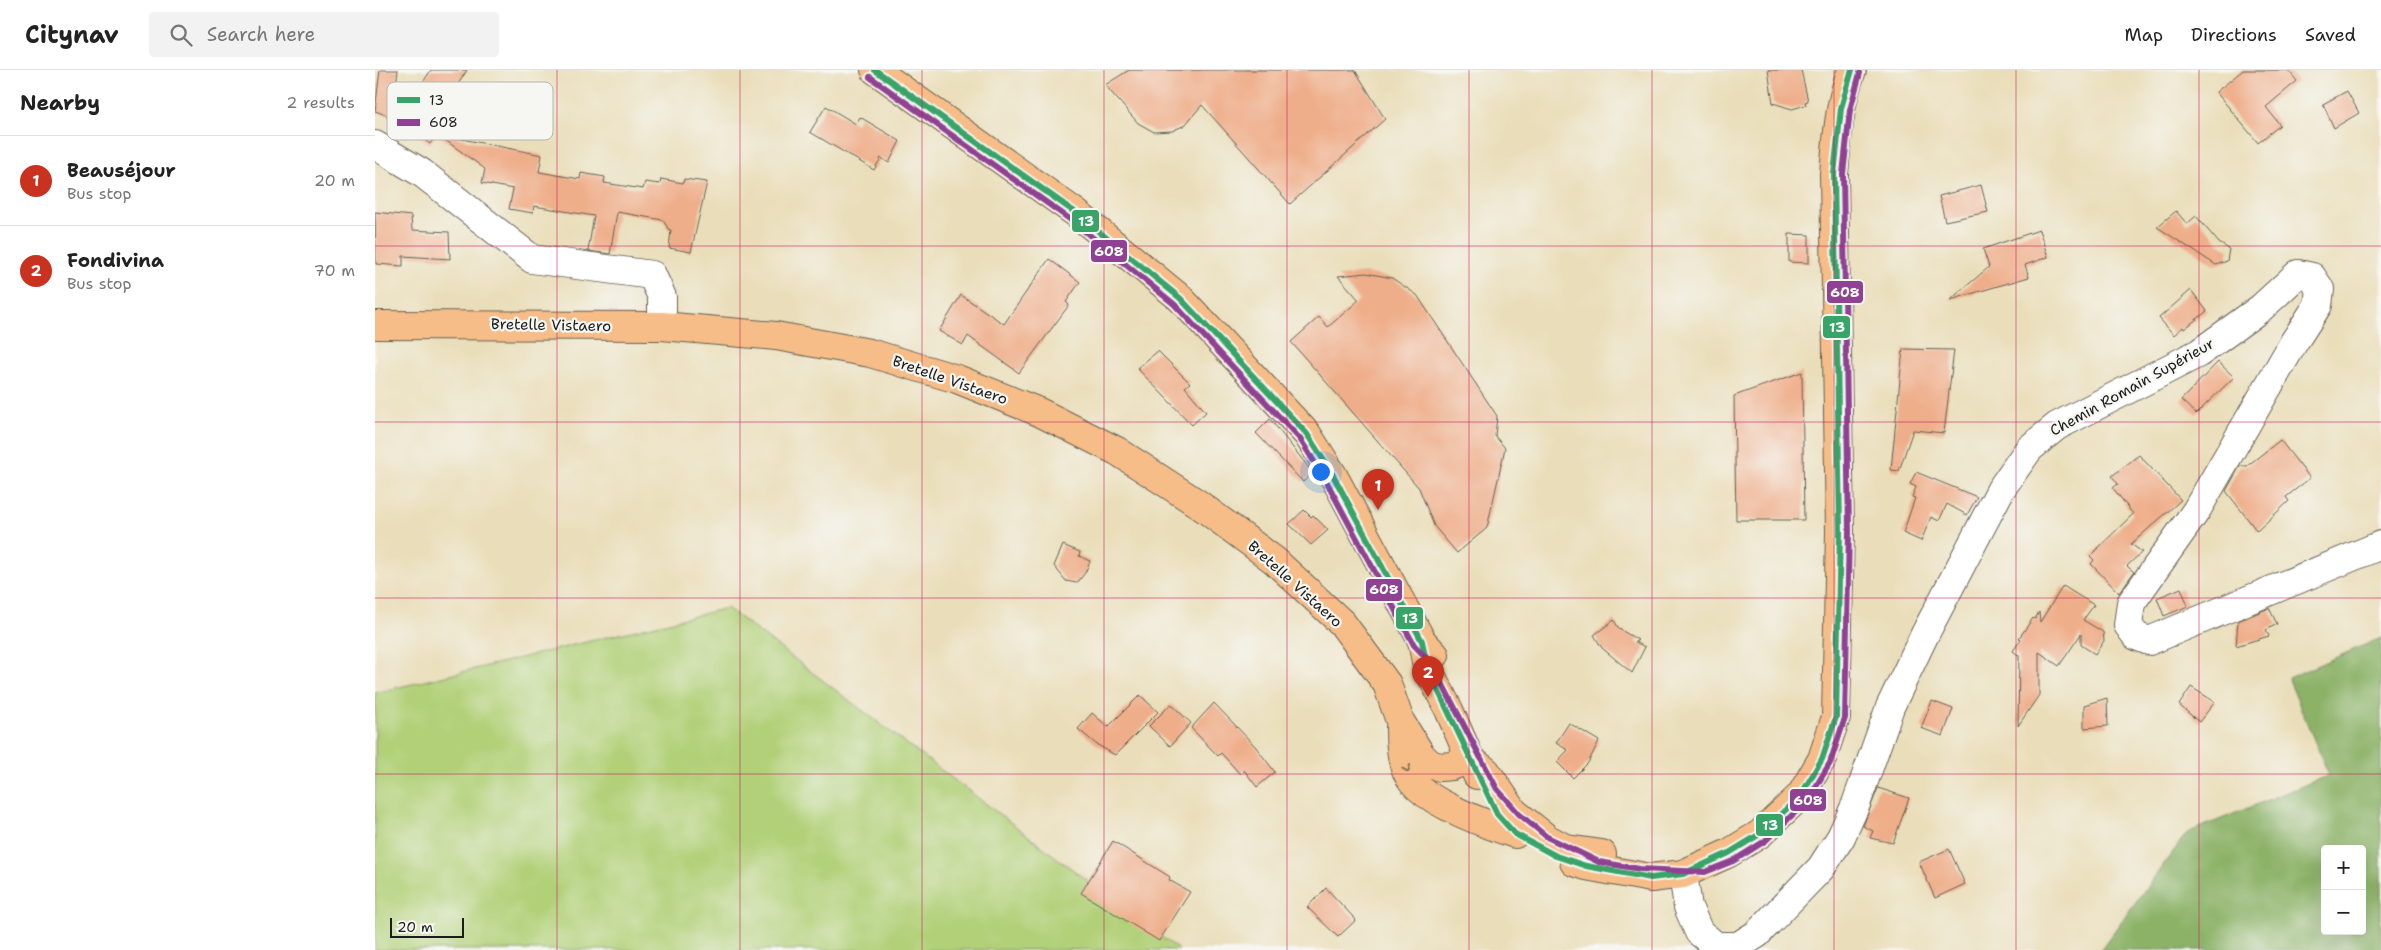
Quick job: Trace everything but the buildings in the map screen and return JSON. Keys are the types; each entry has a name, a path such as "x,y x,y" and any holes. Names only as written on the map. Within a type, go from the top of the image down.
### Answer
{"main road":[{"path":"875,70 1076,213 1180,298 1307,434 1337,483 1422,641 1427,667 1484,772 1497,814 1515,834 1556,856 1586,866 1651,878 1729,853 1759,834 1801,795 1823,759 1836,717 1840,531 1834,174 1837,130 1852,70"},
{"name":"Bretelle Vistaero","path":"375,325 662,326 776,336 870,353 957,379 1039,412 1117,451 1197,503 1274,560 1342,624 1387,684 1400,721 1421,755 1430,764 1440,767 1452,766 1484,772"},
{"name":"Bretelle Vistaero","path":"1400,721 1399,746 1412,781 1444,804 1515,834"},
{"path":"1484,772 1504,783 1525,807 1552,830 1602,854 1689,867"},
{"path":"1444,804 1484,772"}],"street":[{"path":"375,145 422,173 532,259 653,275 662,297 662,326"},
{"name":"Chemin Romain Supérieur","path":"1689,867 1689,907 1699,932 1717,946 1738,946 1757,934 1821,868 1841,837 1856,804 1890,707 1925,634 2001,489 2029,449 2057,426 2199,353 2261,308 2298,274 2312,277 2320,289 2318,305 2294,342 2196,511 2131,603 2128,624 2137,636 2149,641 2381,545"}],"green space":[{"path":"727,608 1179,950 375,950 375,693"},
{"path":"2381,638 2381,950 2100,950 2187,833 2329,775 2288,678"}],"transit line":[{"name":"13","path":"875,70 1076,213 1180,298 1307,434 1333,475 1422,641 1427,667 1497,814 1515,834 1556,856 1586,866 1651,878 1683,874 1729,853 1760,834 1801,795 1822,759 1836,717 1840,531 1834,174 1841,108 1852,70"},
{"name":"608","path":"870,77 1071,220 1174,304 1300,439 1325,479 1414,645 1432,664 1497,789 1519,814 1547,837 1599,862 1640,869 1705,872 1733,861 1765,841 1808,800 1830,763 1845,718 1849,531 1843,174 1850,110 1860,73"}],"place":[{"name":"Beauséjour","path":"1378,510"},
{"name":"Fondivina","path":"1428,697"}]}
